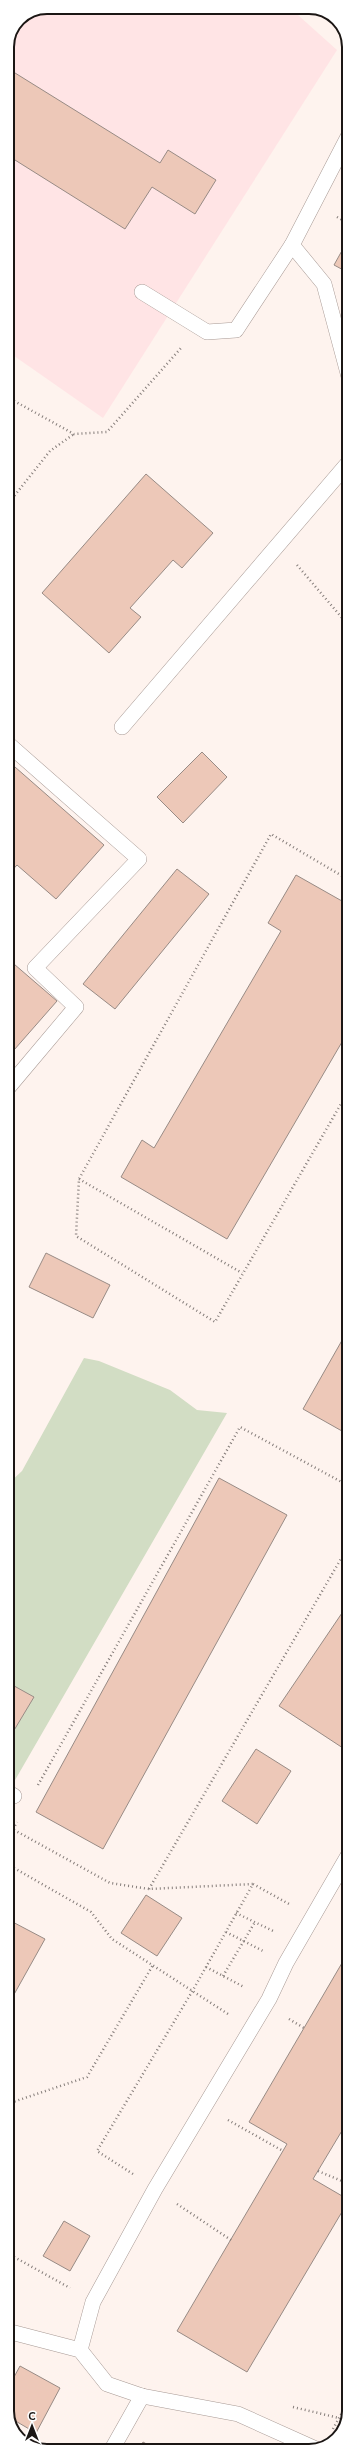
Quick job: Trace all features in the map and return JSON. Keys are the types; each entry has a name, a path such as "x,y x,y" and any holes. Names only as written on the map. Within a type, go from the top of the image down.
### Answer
{"lane":[{"path":"142,292 207,332 236,330 292,245 342,149"},
{"path":"292,245 324,284 342,351"},
{"path":"122,727 342,470"},
{"path":"14,749 139,859 35,968 76,1007 14,1081"},
{"path":"80,2350 94,2302 155,2189 204,2105 270,1999 286,1963 342,1866"},
{"path":"14,2332 80,2350 107,2384 142,2396 238,2414 303,2444"},
{"path":"115,2444 142,2396"}],"path":[{"path":"14,496 50,451 74,434 107,432 188,341 207,332"},
{"path":"14,401 74,434"},
{"path":"314,587 342,618"},
{"path":"342,876 271,834 79,1179 76,1236 215,1322 342,1102"},
{"path":"79,1179 242,1273"},
{"path":"36,1787 240,1427 342,1482"},
{"path":"149,1889 342,1557"},
{"path":"14,1827 21,1815"},
{"path":"14,1830 110,1883 149,1889 253,1884 313,1916"},
{"path":"14,1868 91,1912 112,1939 193,1990 251,2029"},
{"path":"98,2151 193,1990 253,1884"},
{"path":"236,1913 280,1935 299,1939"},
{"path":"339,1925 342,1920"},
{"path":"223,1976 255,1922"},
{"path":"226,1932 286,1963"},
{"path":"14,2102 87,2078 153,1965"},
{"path":"206,1967 270,1999"},
{"path":"284,2015 304,2028"},
{"path":"204,2105 282,2151"},
{"path":"318,2172 342,2181"},
{"path":"171,2201 231,2240"},
{"path":"14,2257 94,2302"},
{"path":"288,2405 339,2418"},
{"path":"332,2432 342,2413"}],"shaded area":[{"path":"47,14 297,14 337,50 103,418 14,356 14,47 16,34 24,24 34,16"}],"green space":[{"path":"84,1358 99,1361 170,1390 197,1410 227,1413 14,1782 14,1478 22,1471"}],"building":[{"path":"14,72 160,163 168,150 216,180 195,214 152,187 125,229 14,159"},
{"path":"342,251 342,269 334,265"},
{"path":"146,474 213,533 182,568 173,560 130,608 141,617 109,653 42,593"},
{"path":"202,752 227,777 183,823 157,797"},
{"path":"14,766 104,845 56,899 17,865 14,868"},
{"path":"177,869 209,894 115,1009 83,984"},
{"path":"296,875 342,901 342,1042 227,1239 121,1177 142,1140 154,1148 281,931 268,923"},
{"path":"14,964 57,1001 14,1050"},
{"path":"46,1253 110,1285 93,1318 29,1287"},
{"path":"342,1340 342,1431 303,1409"},
{"path":"219,1478 287,1515 103,1849 36,1812"},
{"path":"342,1613 342,1747 279,1706"},
{"path":"14,1686 34,1697 14,1730"},
{"path":"256,1749 291,1771 257,1824 222,1801"},
{"path":"146,1895 182,1918 157,1956 121,1933"},
{"path":"14,1923 45,1939 14,1994"},
{"path":"342,1963 342,2131 313,2179 342,2196 342,2212 247,2372 177,2331 287,2144 249,2122"},
{"path":"64,2221 90,2236 70,2271 43,2256"},
{"path":"20,2366 60,2388 36,2433 15,2421 14,2377"}]}
